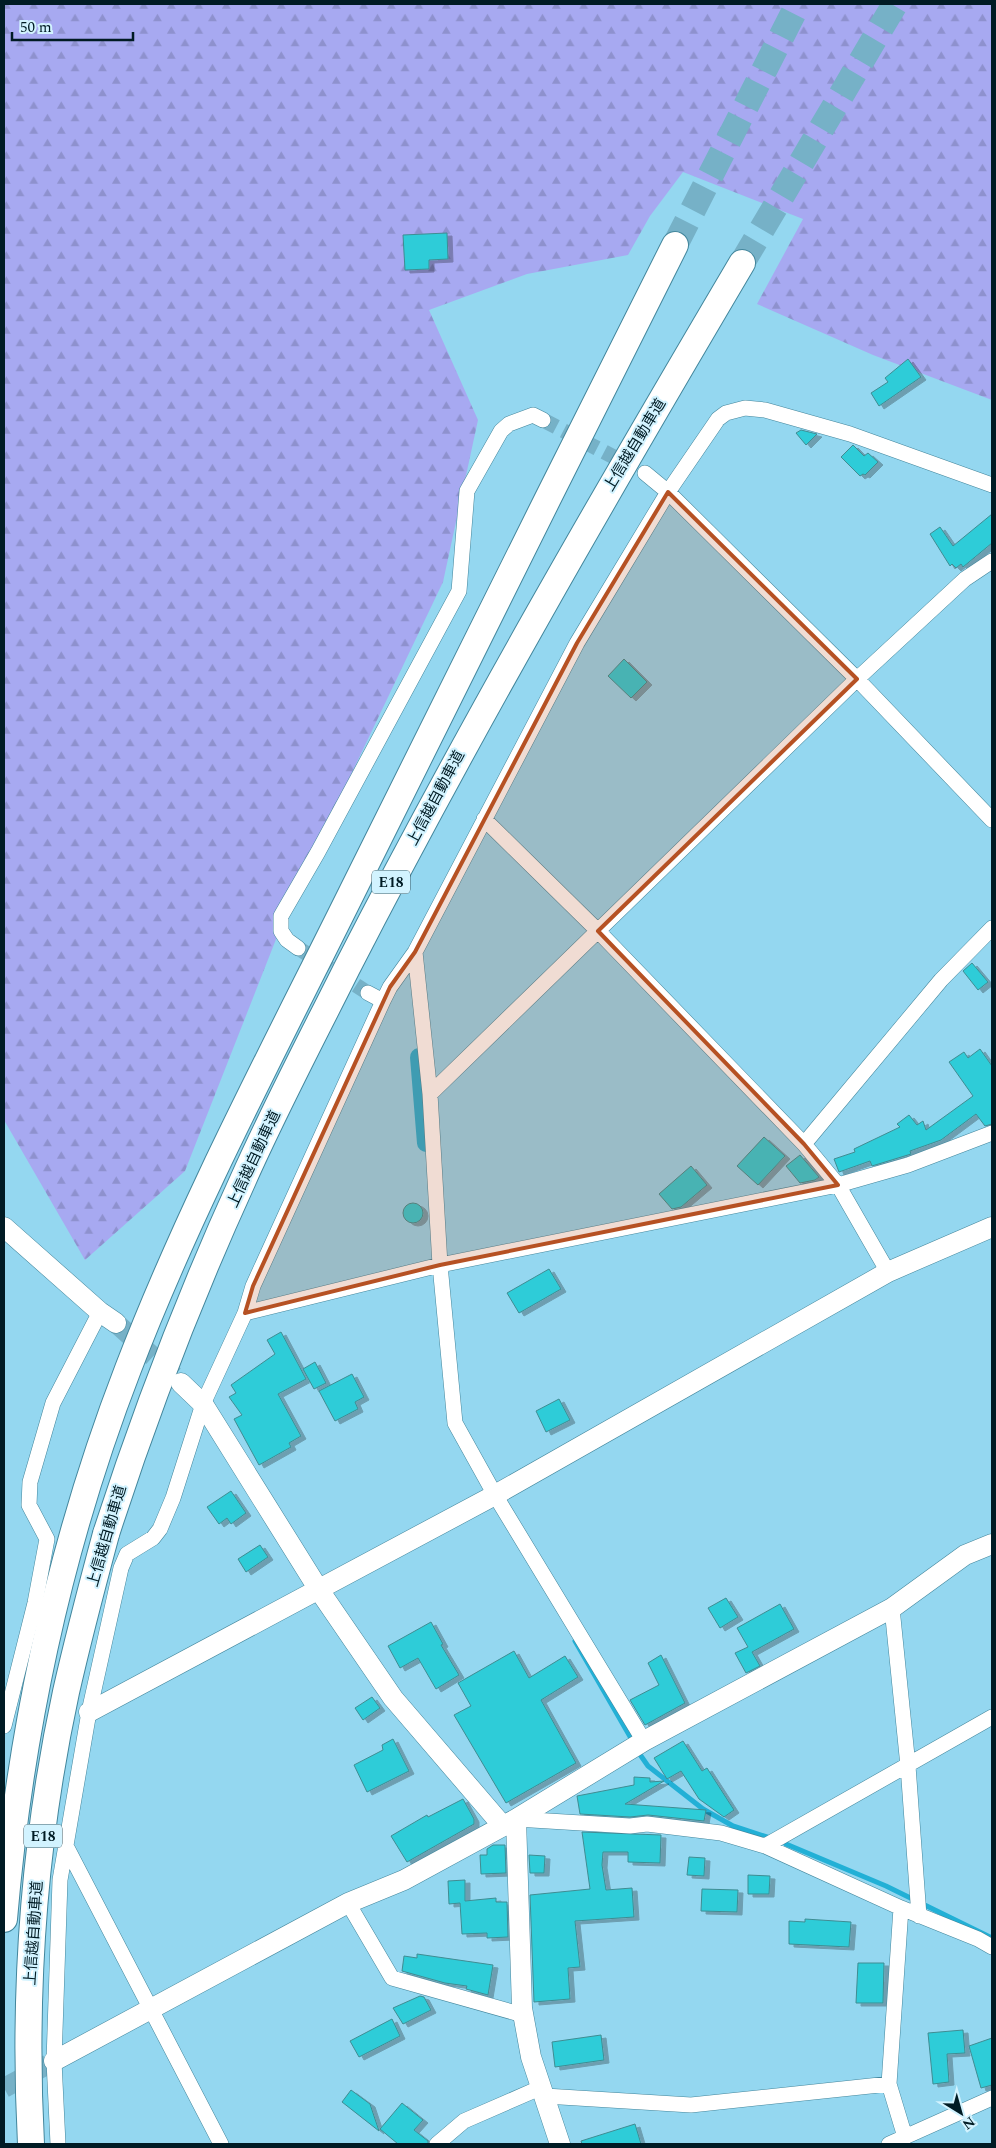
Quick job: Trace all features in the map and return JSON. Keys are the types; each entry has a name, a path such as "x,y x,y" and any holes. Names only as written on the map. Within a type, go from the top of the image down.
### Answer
{"highway":[{"name":"上信越自動車道","path":"4,1919 9,1856 36,1683 74,1530 129,1367 218,1165 674,245"},
{"name":"上信越自動車道","path":"31,2144 28,2036 32,1947 39,1864 66,1694 106,1534 157,1382 192,1295 244,1177 314,1035 483,710 583,532 742,263"}],"street":[{"path":"58,2144 54,2061 57,1916 65,1844 89,1712 121,1568 127,1554 152,1538 160,1529 173,1498 202,1404 245,1313 253,1286 383,1001 415,952 577,643 668,492 714,423 726,413 745,408 765,410 850,434 992,485"},
{"path":"298,948 287,940 280,931 281,916 318,852 459,590 467,491 501,431 509,424 533,415 543,420"},
{"path":"646,474 668,492 857,679 992,820"},
{"path":"430,1094 857,679 965,579 992,561"},
{"path":"484,819 598,931 804,1144 838,1185 888,1272"},
{"path":"804,1144 941,980 992,928"},
{"path":"415,952 430,1094 440,1265 455,1423 495,1494 644,1740"},
{"path":"368,993 383,1001"},
{"path":"245,1313 440,1265 838,1185 908,1166 992,1133"},
{"path":"4,1227 108,1318 53,1403 30,1482 29,1505 47,1538 35,1604 4,1726"},
{"path":"89,1712 495,1494 888,1272 992,1227"},
{"path":"181,1383 202,1404 318,1590 393,1698 509,1822 523,2015 531,2057 560,2144"},
{"path":"54,2061 348,1904 404,1880 509,1822 644,1740 892,1608 965,1555 992,1544"},
{"path":"892,1608 908,1766 919,1916"},
{"path":"766,1846 992,1717"},
{"path":"509,1822 630,1826 647,1824 720,1833 766,1846 919,1916 978,1939 992,1947"},
{"path":"65,1844 221,2144"},
{"path":"348,1904 392,1978 523,2015"},
{"path":"901,1908 889,2084 905,2137"},
{"path":"978,1939 992,1932"},
{"path":"438,2144 464,2122 543,2091 691,2105 889,2084"},
{"path":"889,2144 992,2098"}],"highlighted area":[{"path":"668,492 857,679 598,931 804,1144 838,1185 440,1265 245,1313 253,1286 390,987 415,952 577,643"}],"green space":[{"path":"4,4 992,4 992,400 873,355 757,304 803,219 683,172 650,216 628,255 527,274 429,310 478,420 443,582 293,896 185,1171 85,1260 4,1120"}],"building":[{"path":"447,233 448,259 429,260 429,269 405,270 403,235"},
{"path":"908,359 921,377 879,406 871,393 888,382 885,378"},
{"path":"801,430 817,434 806,445 796,433"},
{"path":"853,445 864,456 868,453 878,462 865,475 860,476 841,457"},
{"path":"992,514 992,543 963,567 961,564 956,568 952,564 950,566 930,534 940,527 953,546"},
{"path":"624,659 647,682 631,698 608,676"},
{"path":"972,963 988,982 978,990 963,971"},
{"path":"980,1049 992,1066 992,1124 985,1126 976,1114 941,1140 910,1151 911,1154 872,1166 870,1161 839,1172 834,1159 855,1152 854,1149 900,1127 897,1124 909,1115 917,1125 923,1121 926,1130 973,1096 949,1062 964,1052 968,1058"},
{"path":"764,1137 785,1156 758,1185 737,1166"},
{"path":"800,1155 819,1177 815,1180 800,1183 786,1166"},
{"path":"691,1166 707,1185 681,1207 672,1209 659,1194"},
{"path":"413,1203 420,1206 423,1213 420,1220 413,1223 406,1220 403,1213 406,1206"},
{"path":"549,1269 561,1289 519,1313 507,1293"},
{"path":"281,1332 306,1379 278,1394 301,1436 289,1443 291,1447 259,1465 234,1419 242,1415 229,1397 236,1393 231,1385 275,1354 267,1340"},
{"path":"315,1362 326,1383 314,1389 303,1369"},
{"path":"352,1374 364,1397 355,1402 358,1409 335,1421 319,1391"},
{"path":"559,1399 570,1420 546,1432 536,1411"},
{"path":"231,1491 246,1513 231,1524 227,1518 219,1524 207,1507"},
{"path":"260,1545 268,1557 246,1572 238,1559"},
{"path":"726,1598 738,1617 720,1628 708,1608"},
{"path":"780,1604 794,1629 752,1652 760,1666 746,1673 735,1653 748,1647 737,1628"},
{"path":"431,1622 443,1644 441,1645 459,1675 436,1689 418,1658 400,1668 388,1646"},
{"path":"514,1651 529,1678 565,1656 578,1677 541,1700 576,1763 506,1803 454,1715 471,1706 458,1683"},
{"path":"661,1655 685,1703 645,1725 630,1700 659,1685 648,1663"},
{"path":"372,1697 380,1708 363,1720 355,1708"},
{"path":"393,1739 409,1771 367,1792 354,1765 383,1750 382,1745"},
{"path":"683,1741 702,1771 707,1768 734,1810 724,1817 699,1799 681,1771 667,1779 654,1758"},
{"path":"634,1777 650,1778 650,1782 664,1781 625,1804 706,1810 704,1821 648,1815 630,1817 580,1814 577,1796 634,1785"},
{"path":"463,1799 474,1819 474,1824 407,1862 391,1836 427,1815 428,1817"},
{"path":"582,1832 661,1835 660,1863 628,1862 628,1852 603,1852 602,1865 606,1890 632,1888 634,1917 575,1921 580,1967 568,1968 570,1999 534,2002 530,1895 590,1889"},
{"path":"493,1845 505,1845 506,1873 481,1874 480,1855 487,1855 487,1849"},
{"path":"529,1855 545,1856 544,1873 530,1873"},
{"path":"689,1857 705,1858 704,1876 687,1875"},
{"path":"748,1875 770,1876 769,1894 748,1894"},
{"path":"465,1880 465,1901 496,1898 496,1902 507,1902 508,1937 487,1938 487,1933 462,1934 460,1903 449,1904 448,1881"},
{"path":"702,1889 738,1890 737,1912 701,1911"},
{"path":"805,1919 851,1922 849,1947 789,1944 789,1921 805,1922"},
{"path":"417,1954 493,1965 488,1995 466,1989 467,1986 445,1983 402,1971 404,1956 417,1958"},
{"path":"858,1963 884,1963 883,2003 856,2003"},
{"path":"420,1996 424,1997 431,2010 403,2024 393,2008"},
{"path":"392,2019 400,2036 359,2057 350,2041"},
{"path":"963,2030 965,2053 947,2054 949,2082 933,2084 928,2033"},
{"path":"601,2035 604,2060 555,2067 552,2042"},
{"path":"992,2038 992,2085 981,2088 969,2046"},
{"path":"351,2090 370,2104 379,2131 342,2102"},
{"path":"402,2103 423,2120 414,2130 428,2141 428,2144 398,2144 380,2129"},
{"path":"635,2124 641,2144 582,2144 581,2141"}],"waterway":[{"path":"419,1057 426,1143"},
{"path":"575,1641 632,1740"},
{"path":"641,1756 648,1766 703,1809 733,1826 770,1838"},
{"path":"786,1844 886,1886 992,1938"}],"tunnel":[{"path":"675,245 798,4"},
{"path":"742,263 895,4"},
{"path":"543,420 631,466"},
{"path":"298,948 368,993"},
{"path":"116,1323 174,1376"},
{"path":"4,2088 54,2061"}]}
